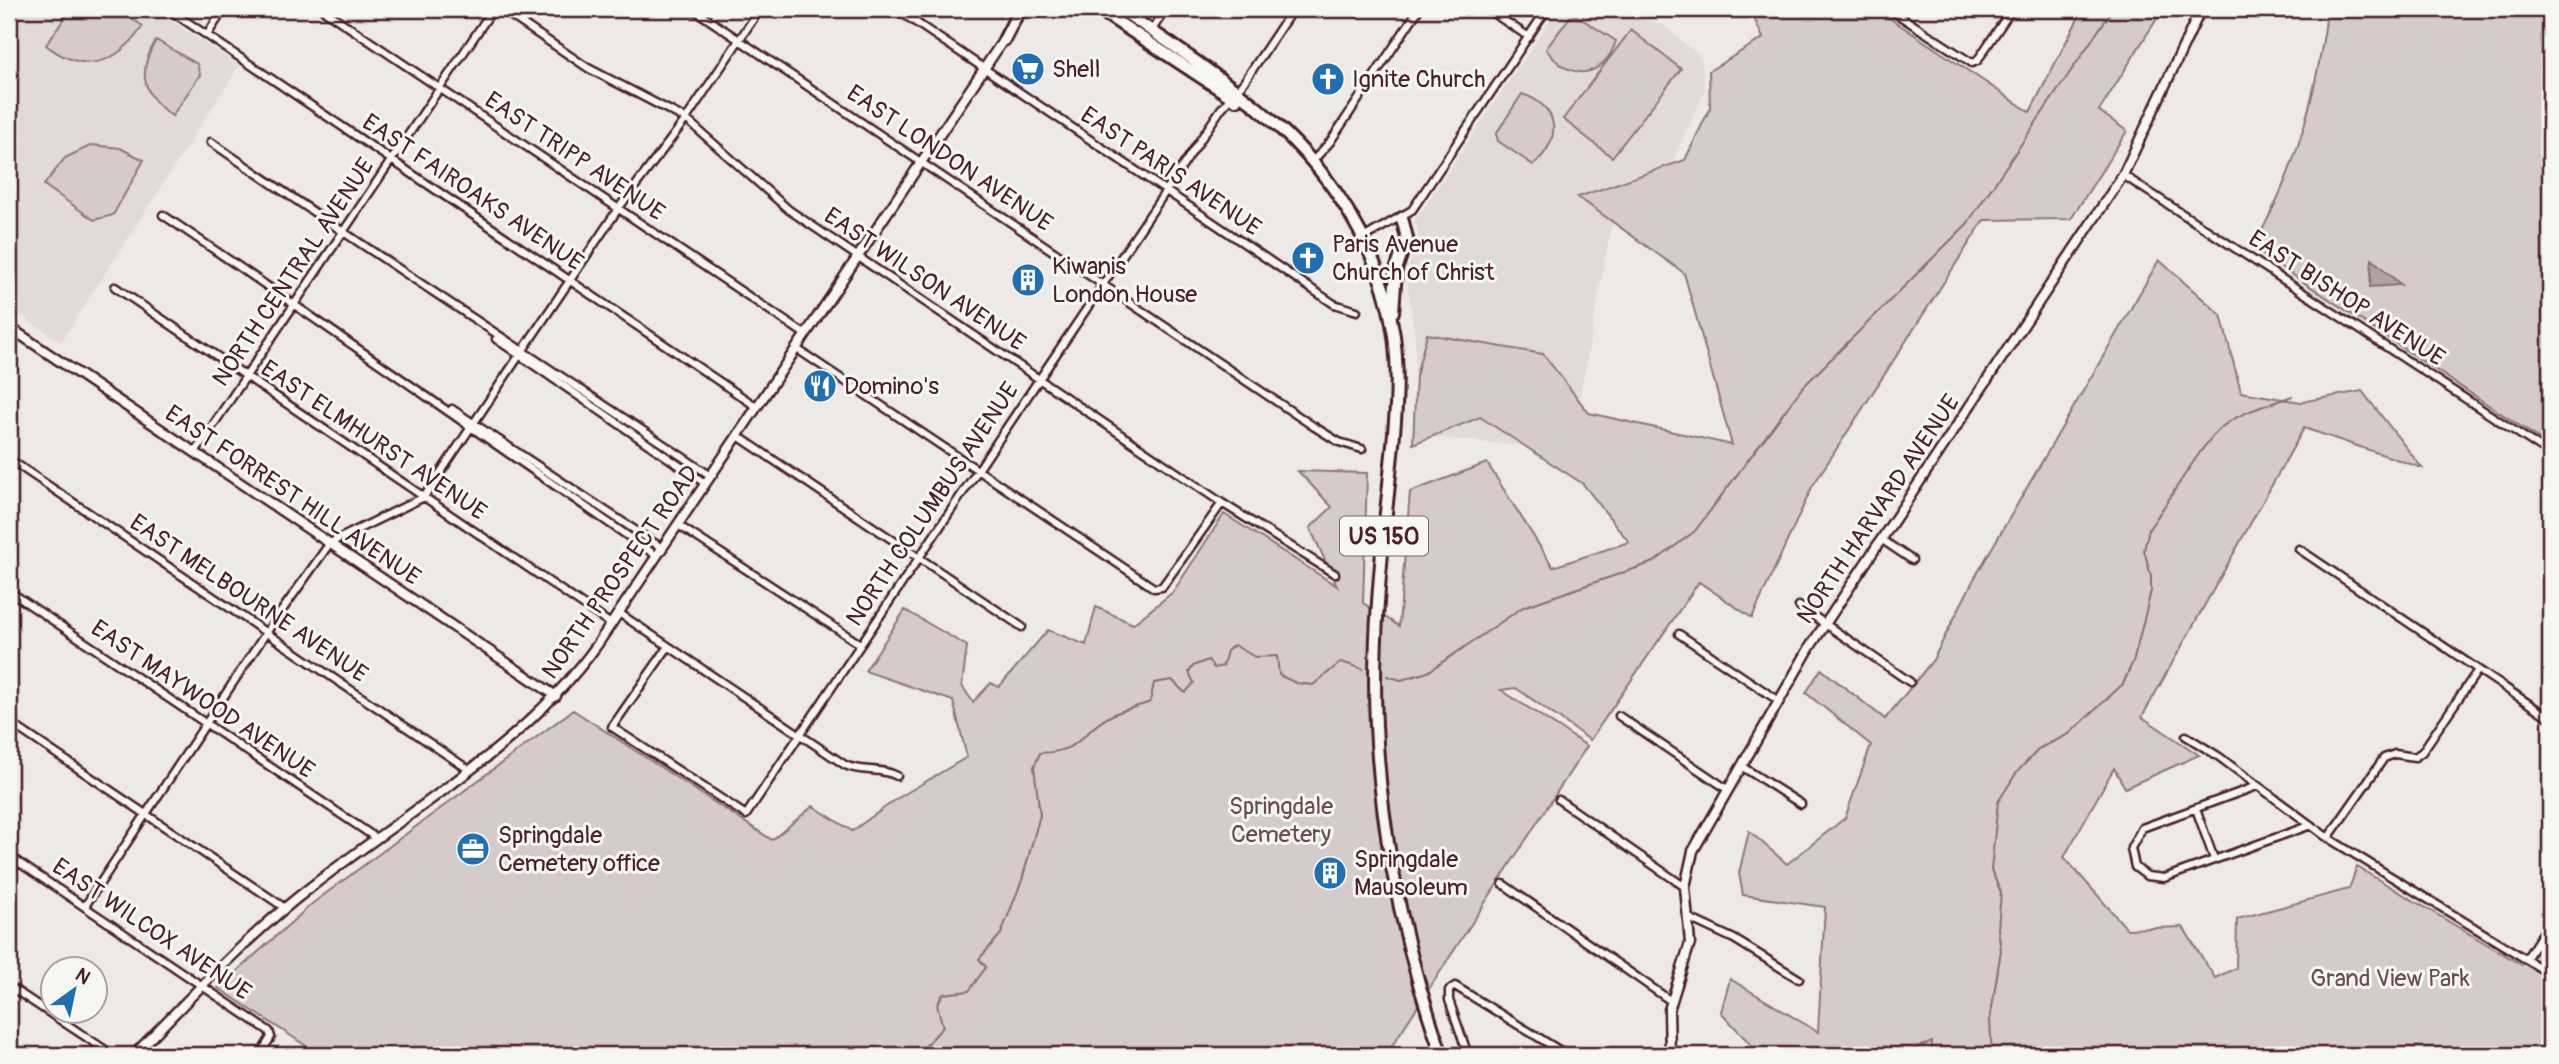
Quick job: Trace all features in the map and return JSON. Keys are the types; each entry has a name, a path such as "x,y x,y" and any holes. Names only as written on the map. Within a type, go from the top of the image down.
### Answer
{"highway":[{"path":"1013,27 1025,9"},
{"path":"1004,40 1025,9"},
{"name":"US 150","path":"1098,9 1233,95"},
{"name":"US 150","path":"1120,9 1276,127 1312,162 1341,200 1363,238 1380,280 1393,332 1397,396 1378,596 1376,724 1396,881 1414,961 1441,1052"},
{"path":"1393,332 1395,274 1407,235 1402,218"}],"main road":[{"name":"NORTH HARVARD AVENUE","path":"1670,1055 1667,1031 1671,1001 1689,950 1685,887 1693,851 1824,625 2123,175 2201,9"},
{"name":"NORTH PROSPECT ROAD","path":"134,1055 285,908 522,728 556,696 611,624 1013,27"},
{"name":"EAST FORREST HILL AVENUE","path":"9,328 556,696"}],"street":[{"name":"EAST FAIROAKS AVENUE","path":"168,9 757,407"},
{"path":"207,35 225,9"},
{"name":"EAST TRIPP AVENUE","path":"322,9 806,335"},
{"name":"NORTH CENTRAL AVENUE","path":"195,452 493,9"},
{"name":"EAST WILSON AVENUE","path":"501,9 589,68 686,119 716,142 771,197 1222,503 1335,575"},
{"name":"EAST LONDON AVENUE","path":"694,9 1337,441 1362,449"},
{"path":"85,906 205,723 330,543 424,497 618,209 686,119 760,9"},
{"name":"EAST PARIS AVENUE","path":"897,9 1334,304 1357,311"},
{"path":"1152,31 1166,9"},
{"name":"NORTH COLUMBUS AVENUE","path":"668,647 612,727 746,814 1166,191 1293,9"},
{"path":"1312,162 1329,142 1419,9"},
{"path":"1487,9 1528,37"},
{"path":"1363,238 1412,210 1547,9"},
{"path":"1889,9 1970,63 1977,61 2011,9"},
{"path":"211,142 708,480"},
{"name":"EAST BISHOP AVENUE","path":"2123,175 2550,454"},
{"path":"163,215 472,425 662,548"},
{"name":"EAST ELMHURST AVENUE","path":"115,288 611,624"},
{"path":"797,349 1157,589 1162,587 1222,503"},
{"path":"472,425 657,556"},
{"path":"738,436 1022,627"},
{"name":"EAST MELBOURNE AVENUE","path":"9,459 468,769"},
{"path":"678,524 860,644"},
{"path":"1881,539 1912,560"},
{"path":"2299,549 2550,718"},
{"name":"EAST MAYWOOD AVENUE","path":"9,591 376,838"},
{"path":"1799,606 1910,682"},
{"path":"618,613 848,767 881,770 897,776"},
{"path":"1679,634 1779,701"},
{"path":"2328,838 2384,758 2395,754 2415,757 2422,752 2478,670"},
{"path":"1619,716 1727,789"},
{"path":"9,722 285,908"},
{"path":"2186,736 2328,838 2550,974"},
{"path":"1741,766 1801,804"},
{"path":"2257,786 2142,828 2132,843 2132,858 2141,872 2159,878 2311,825"},
{"path":"1559,800 1685,887"},
{"path":"2196,809 2214,859"},
{"name":"EAST WILCOX AVENUE","path":"9,856 271,1035 260,1055"},
{"path":"9,874 17,861"},
{"path":"1503,884 1671,1001"},
{"path":"1689,918 1734,939 1799,979"},
{"path":"2526,958 2550,922"},
{"path":"9,986 113,1055"},
{"path":"1468,1055 1449,1000 1449,990 1455,986 1567,1055"}],"shaded area":[{"path":"9,9 154,9 239,66 61,342 9,307"},
{"path":"1558,9 1586,9 1602,20 1632,16 1663,25 1701,57 1705,91 1666,176 1627,189 1611,227 1570,450 1417,436 1415,337 1406,275 1419,235 1415,221"},
{"path":"2372,259 2401,285 2370,287"}],"green space":[{"path":"71,9 116,9 143,26 122,50 111,57 87,62 74,60 46,45"},
{"name":"Springdale Cemetery","path":"1750,9 1876,9 2030,112 2083,9 2163,9 2099,111 2127,131 2071,219 1984,220 1812,487 1752,618 1699,582 1590,740 1516,688 1501,690 1587,746 1386,1055 320,1055 218,988 313,903 573,710 772,840 813,806 852,831 898,798 967,757 953,701 865,671 905,610 967,646 962,686 973,702 991,683 999,687 1048,630 1086,645 1096,607 1133,624 1173,592 1224,514 1337,586 1310,528 1332,507 1298,471 1367,473 1363,603 1399,626 1410,492 1487,463 1553,567 1629,542 1583,484 1480,417 1413,444 1416,376 1427,334 1543,354 1589,413 1732,445 1684,273 1578,197 1685,160 1710,108 1709,71 1763,38"},
{"path":"2326,9 2550,9 2550,446 2252,248 2277,200 2296,151 2317,73"},
{"path":"1577,16 1616,41 1603,63 1585,72 1565,67 1546,49 1570,17"},
{"path":"1631,30 1681,69 1612,157 1563,119"},
{"path":"156,40 197,64 200,75 172,116 154,100 146,82 146,62"},
{"path":"1522,94 1535,99 1544,107 1553,125 1549,145 1533,165 1498,141 1496,134"},
{"path":"92,145 120,148 144,160 113,215 94,220 44,185 65,158"},
{"name":"Grand View Park","path":"2159,260 2221,315 2241,392 2301,402 2362,391 2422,468 2304,428 2142,717 2199,755 2125,788 2114,768 2064,857 2127,929 2183,927 2215,978 2236,968 2237,919 2349,889 2357,867 2522,965 2550,939 2550,1055 1931,1055 1932,1042 1900,1055 1760,1055 1721,1012 1730,979 1818,1032 1825,907 1743,895 1739,873 1749,831 1787,864 1845,818 1871,745 1806,693 1821,669 1885,719 1933,660 1974,579"}],"waterway":[{"path":"1387,676 1401,680 1428,672 1523,607 1654,562 1695,531 1802,388 1967,224 2113,9"},
{"path":"1992,1055 1990,1020 2001,950 1998,929 2001,892 1991,870 1998,802 2017,772 2040,748 2069,734 2123,684 2134,659 2151,591 2151,576 2144,550 2149,529 2195,460 2214,435 2230,421 2292,396"},
{"path":"917,1055 943,1027 937,1005 943,994 969,991 986,967 979,959 1001,934 1022,880 1040,815 1034,767 1040,753 1054,752 1074,745 1112,715 1150,702 1154,683 1172,680 1185,693 1194,683 1189,672 1193,666 1208,660 1214,668 1223,666 1227,651 1234,645 1255,657 1277,656 1279,675 1296,683 1313,685 1341,662 1363,669"}],"place":[{"name":"Shell","path":"1028,69"},
{"name":"Ignite Church","path":"1328,79"},
{"name":"Paris Avenue Church of Christ","path":"1308,258"},
{"name":"Kiwanis London House","path":"1028,280"},
{"name":"Domino's","path":"820,386"},
{"name":"Springdale Cemetery office","path":"473,849"},
{"name":"Springdale Mausoleum","path":"1330,873"}]}
